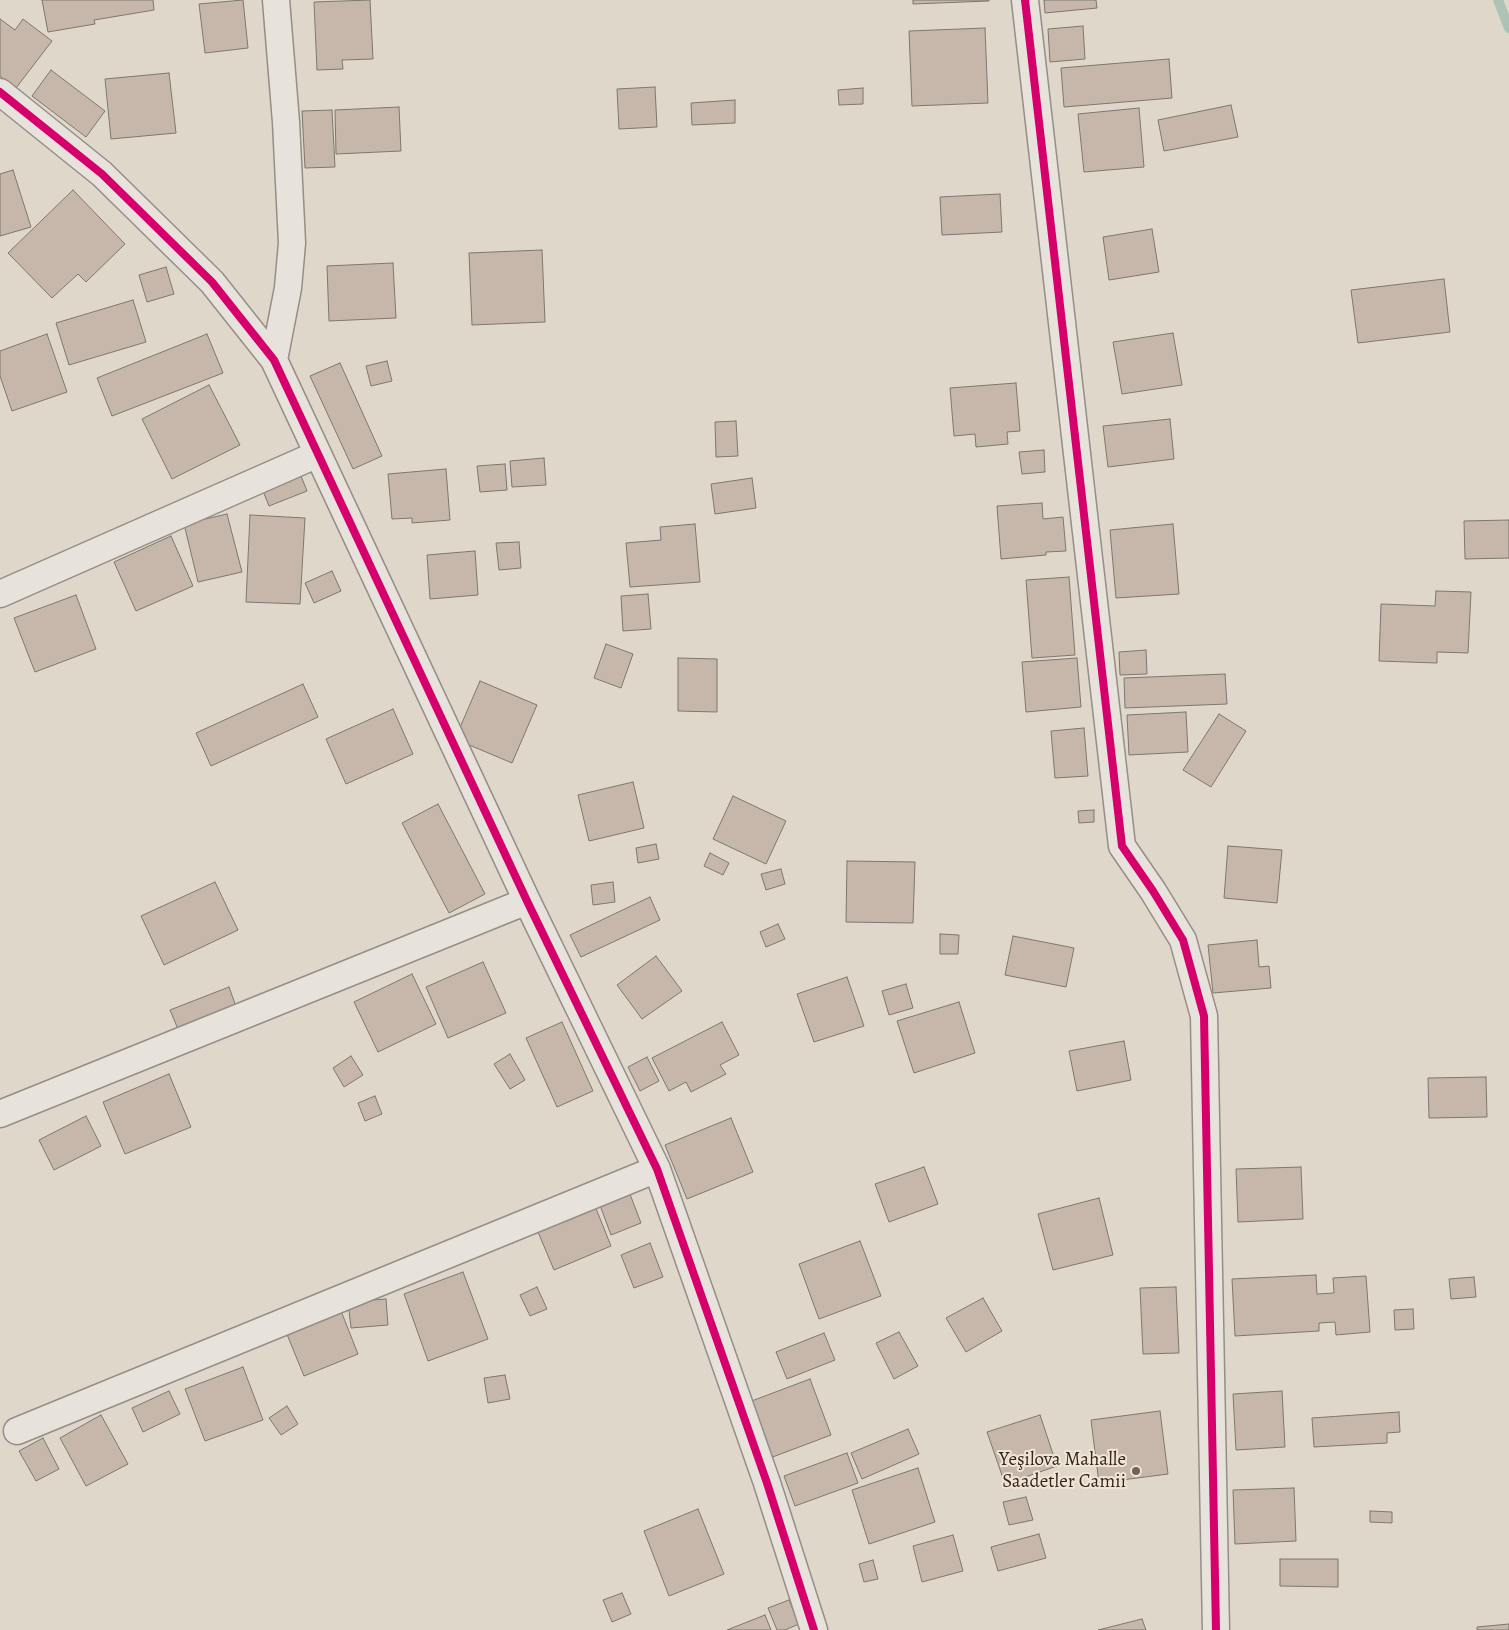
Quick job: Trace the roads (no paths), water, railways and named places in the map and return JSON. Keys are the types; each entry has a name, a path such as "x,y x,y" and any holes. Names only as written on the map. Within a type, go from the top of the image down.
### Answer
{"street":[{"path":"274,360 288,288 292,244 286,122 276,0"},
{"path":"1025,0 1122,846 1153,891 1183,940 1204,1016 1216,1630"},
{"path":"0,92 109,181 212,282 274,360 527,901 657,1170 767,1483 814,1630"},
{"path":"0,594 318,454"},
{"path":"0,1114 527,901"},
{"path":"17,1432 657,1170"}],"waterway":[{"path":"1498,0 1509,28"}],"place":[{"name":"Yeşilova Mahalle Saadetler Camii","path":"1136,1471"}]}
